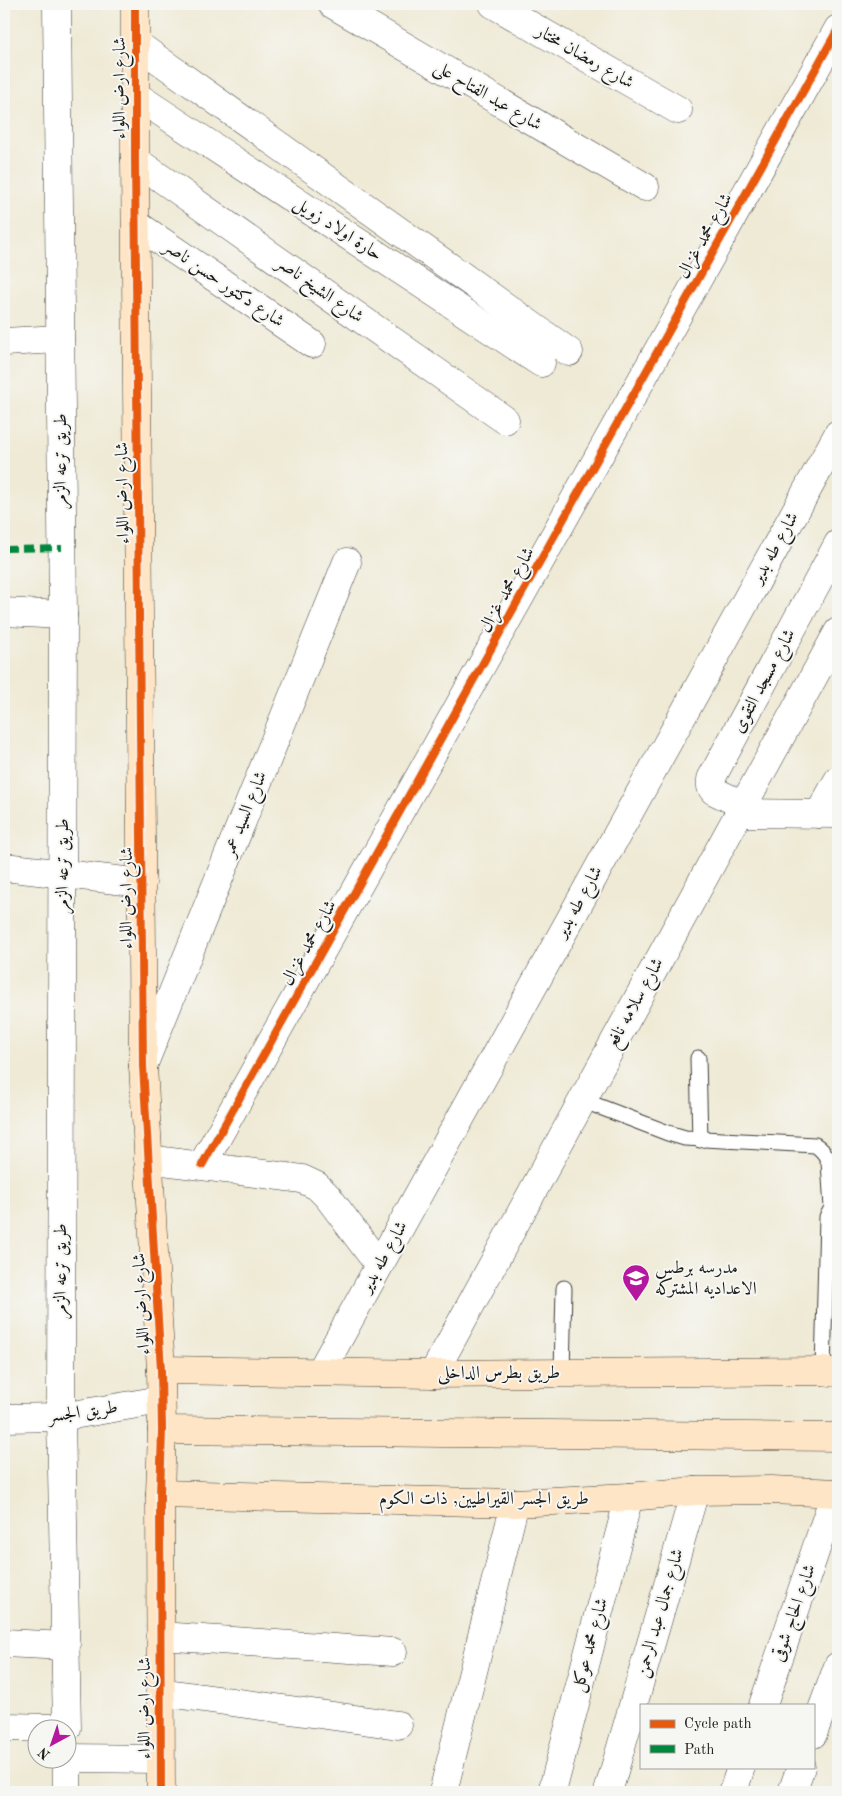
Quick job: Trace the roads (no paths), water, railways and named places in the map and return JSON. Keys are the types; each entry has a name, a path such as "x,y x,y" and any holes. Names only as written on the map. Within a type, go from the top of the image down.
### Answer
{"street":[{"name":"طريق ترعه الزمر","path":"57,4 63,615 61,1417 67,1718"},
{"name":"شارع ارض اللواء","path":"135,4 143,1066 161,1370 161,1792"},
{"name":"شارع عبد الفتاح على","path":"332,4 645,187"},
{"name":"شارع رمضان مختار","path":"493,4 678,110"},
{"name":"شارع محمد غزال","path":"202,1166 838,29"},
{"path":"134,42 569,352"},
{"name":"حارة اولاد زويل","path":"135,95 542,363"},
{"name":"شارع الشيخ ناصر","path":"135,160 505,420"},
{"name":"شارع دكتور حسن ناصر","path":"136,224 312,344"},
{"path":"4,342 60,339"},
{"name":"شارع طه بدير","path":"322,1371 838,434"},
{"name":"شارع مسجد التقوى","path":"740,809 714,791 711,787 711,779 838,544"},
{"name":"شارع السيد عمر","path":"143,1066 346,562"},
{"path":"4,612 63,615"},
{"name":"شارع سلامه نافع","path":"433,1374 838,632"},
{"path":"740,809 828,814 838,780"},
{"path":"4,867 142,883"},
{"path":"148,1159 302,1179 317,1186 328,1197 379,1265"},
{"name":"طريق بطرس الداخلى","path":"161,1370 433,1374 830,1372"},
{"name":"طريق الجسر","path":"4,1418 61,1417 161,1400"},
{"path":"162,1430 838,1437"},
{"name":"طريق الجسر القيراطيين, ذات الكوم","path":"160,1494 515,1503 629,1497 695,1491 771,1490 836,1493"},
{"name":"شارع جمال عبد الرحمن","path":"608,1792 695,1491"},
{"name":"شارع الحاج شوقى","path":"763,1704 836,1493"},
{"name":"شارع محمد عوكل","path":"552,1792 629,1497"},
{"path":"443,1792 515,1503"},
{"path":"160,1636 393,1652"},
{"path":"4,1643 66,1646"},
{"path":"814,1731 838,1666"},
{"path":"160,1692 398,1725"},
{"path":"4,1727 28,1727"},
{"path":"78,1758 160,1759"},
{"path":"67,1768 67,1792"},
{"path":"733,1792 741,1768"},
{"path":"792,1792 801,1768"}],"lane":[{"path":"698,1058 700,1140"},
{"path":"582,1100 668,1133 700,1140 815,1145 822,1149 829,1162 835,1207 827,1218 830,1372"},
{"path":"562,1373 564,1288"}],"place":[{"name":"مدرسه برطس الاعداديه المشتركه","path":"636,1302"}]}
